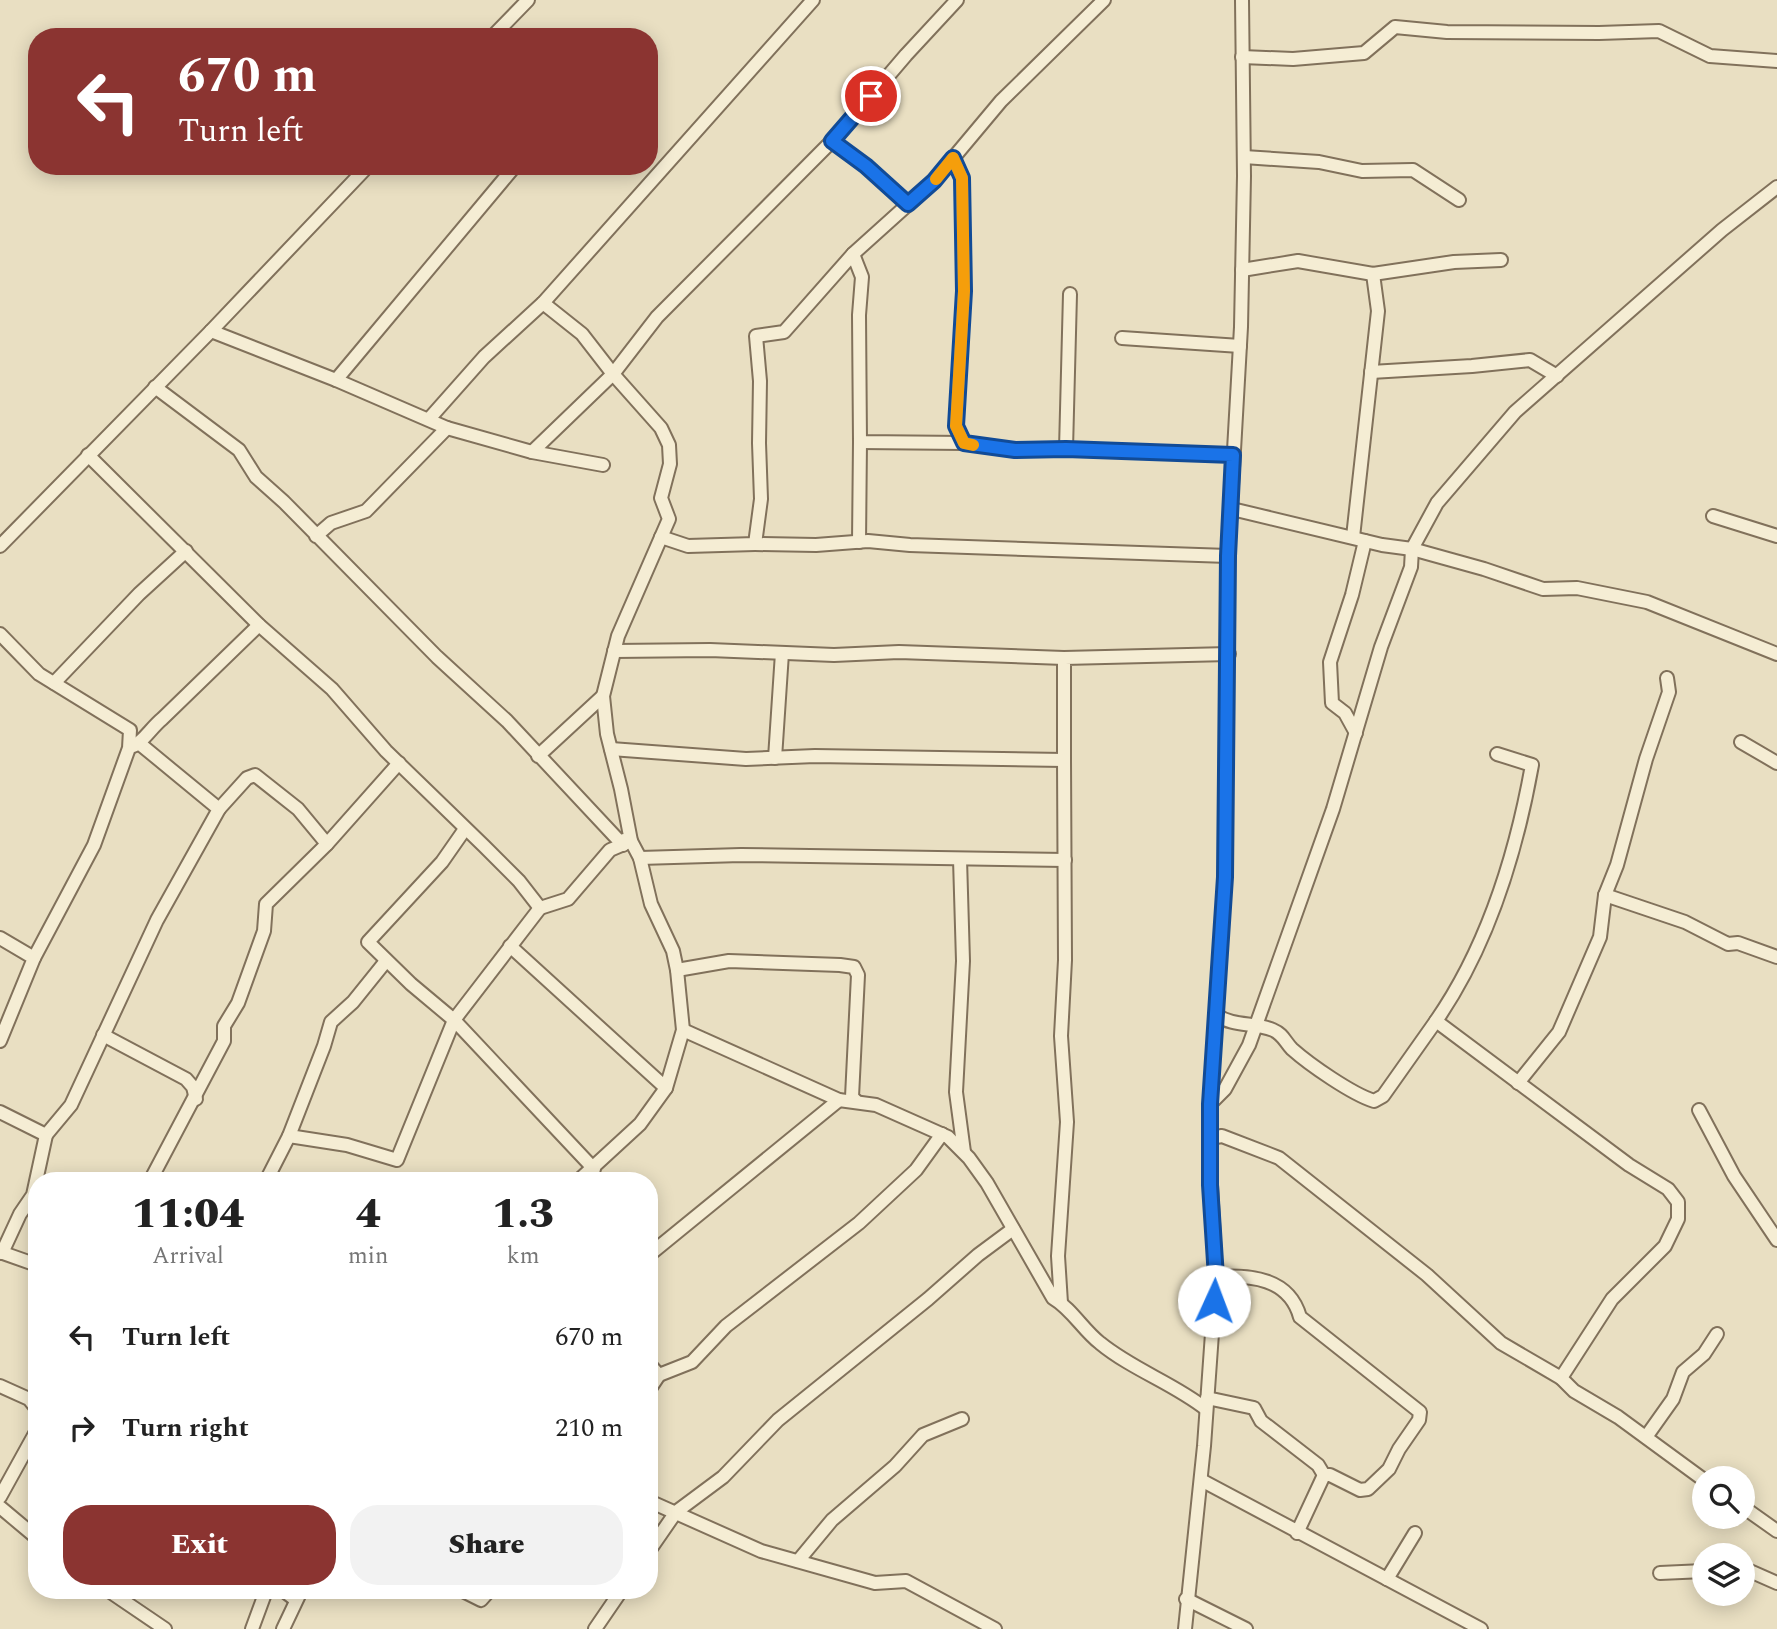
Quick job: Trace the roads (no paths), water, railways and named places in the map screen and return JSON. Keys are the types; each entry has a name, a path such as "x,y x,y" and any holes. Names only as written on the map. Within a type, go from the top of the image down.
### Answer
{"street":[{"path":"501,28 528,0"},
{"path":"658,174 813,0"},
{"path":"532,452 613,374 657,317 832,141 957,0"},
{"path":"755,544 761,499 761,381 757,336 784,332 853,254 934,181 1000,101 1104,0"},
{"path":"1185,1629 1186,1599 1201,1480 1216,1277 1210,1185 1210,1104 1225,877 1228,556 1242,270 1242,0"},
{"path":"1242,57 1293,59 1364,52 1395,27 1447,32 1659,31 1710,56 1777,61"},
{"path":"832,141 866,166 908,204"},
{"path":"1244,157 1319,162 1362,171 1413,170 1459,200"},
{"path":"953,158 962,178 964,291 956,426 964,443"},
{"path":"0,546 359,175"},
{"path":"336,380 507,175"},
{"path":"429,419 484,357 543,303 657,175"},
{"path":"1210,1104 1225,1089 1249,1045 1333,809 1381,647 1411,567 1412,549 1437,503 1515,412 1722,230 1777,187"},
{"path":"853,254 862,276 859,315 859,542"},
{"path":"1242,270 1298,261 1373,274 1454,262 1501,260"},
{"path":"1356,733 1345,713 1332,703 1330,662 1352,595 1359,539 1378,311 1373,274"},
{"path":"1066,449 1070,295"},
{"path":"543,303 582,334 613,374 654,419 669,445 670,464 661,498 669,519 618,636 603,696 628,827 627,843"},
{"path":"211,331 336,380 447,428 532,452 603,465"},
{"path":"1122,338 1240,346"},
{"path":"1371,372 1530,360 1557,376"},
{"path":"155,387 239,450 256,477 437,657 507,721 538,756 640,858 651,904 673,951 683,1030 666,1088 640,1124 590,1172"},
{"path":"316,536 331,523 366,511 447,428"},
{"path":"860,442 964,443 1015,450 1066,449 1233,455"},
{"path":"89,455 259,625 332,689 399,763 519,881 540,908"},
{"path":"1232,509 1412,549 1485,569 1544,590 1577,588 1647,602 1777,654"},
{"path":"1713,516 1777,536"},
{"path":"661,537 688,546 859,542 1228,556"},
{"path":"54,683 139,594 186,551"},
{"path":"0,1041 5,1011 94,845 134,746 259,625"},
{"path":"0,634 39,674 130,730 134,746 219,809"},
{"path":"614,651 710,650 834,655 899,652 1064,658 1229,654"},
{"path":"775,758 782,653"},
{"path":"1061,1303 1058,1256 1067,1122 1061,1036 1065,960 1064,658"},
{"path":"1518,1083 1559,1032 1600,937 1605,895 1617,865 1646,758 1669,692 1667,678"},
{"path":"538,756 603,696"},
{"path":"1741,742 1777,763"},
{"path":"611,749 746,759 815,756 1064,760"},
{"path":"1216,1015 1235,1023 1256,1025 1283,1036 1292,1048 1364,1098 1374,1101 1383,1096 1436,1021 1481,944 1524,809 1532,765 1497,754"},
{"path":"155,1172 196,1099 224,1041 225,1026 238,1003 264,931 267,904 327,844 399,763"},
{"path":"38,1172 46,1135 71,1105 157,920 219,809 247,778 255,775 298,809 327,844"},
{"path":"465,829 442,862 368,942 454,1020 594,1169"},
{"path":"289,1136 347,1144 397,1160 454,1020 540,908 568,899 610,850 627,843"},
{"path":"640,858 741,855 1065,860"},
{"path":"960,859 963,961 956,1091 964,1152"},
{"path":"1605,895 1685,922 1728,944 1738,943 1777,957"},
{"path":"0,938 34,958"},
{"path":"510,946 666,1088"},
{"path":"271,1172 289,1136 331,1022 353,1002 386,961"},
{"path":"677,970 729,961 854,967 858,975 852,1097 856,1101"},
{"path":"1436,1021 1629,1165 1668,1189 1678,1202 1678,1219 1664,1246 1612,1299 1561,1378"},
{"path":"683,1030 839,1100 876,1105 948,1137 964,1152 987,1183 1053,1298 1098,1342 1137,1369 1206,1404 1254,1408 1261,1420 1318,1465 1324,1475"},
{"path":"103,1035 187,1079 193,1087 196,1099"},
{"path":"658,1248 839,1100"},
{"path":"1699,1110 1734,1176 1777,1240"},
{"path":"0,1112 46,1135"},
{"path":"659,1375 692,1362 726,1326 859,1223 916,1170 942,1135"},
{"path":"1210,1138 1222,1136 1279,1158 1427,1275 1501,1343 1561,1378 1574,1391 1618,1417 1692,1471"},
{"path":"28,1202 1,1252 28,1262"},
{"path":"658,1538 676,1512 723,1478 778,1420 1013,1229"},
{"path":"1216,1277 1249,1275 1289,1292 1300,1317 1420,1412 1419,1420 1399,1448 1389,1469 1367,1489 1360,1490 1330,1475 1324,1475"},
{"path":"1646,1437 1672,1399 1684,1372 1704,1354 1717,1334"},
{"path":"0,1386 28,1399"},
{"path":"798,1561 832,1520 895,1466 923,1435 962,1419"},
{"path":"0,1497 28,1446"},
{"path":"1297,1533 1324,1475"},
{"path":"1201,1480 1480,1629"},
{"path":"658,1505 761,1551 876,1583 906,1581 995,1629"},
{"path":"0,1507 28,1530"},
{"path":"1755,1515 1777,1531"},
{"path":"1387,1579 1415,1533"},
{"path":"1660,1573 1692,1572"},
{"path":"1755,1573 1777,1583"},
{"path":"121,1599 165,1629"},
{"path":"252,1629 262,1599"},
{"path":"283,1629 296,1599"},
{"path":"595,1629 616,1599"},
{"path":"1186,1599 1246,1629"}]}
